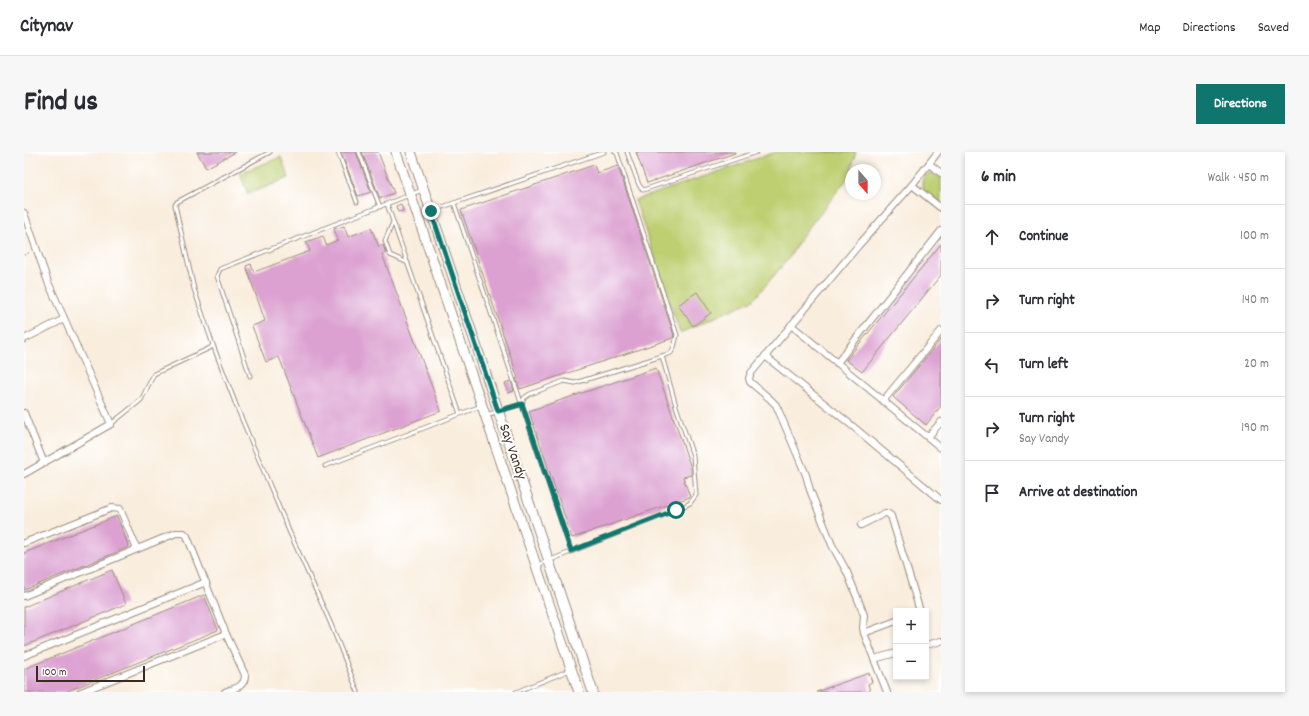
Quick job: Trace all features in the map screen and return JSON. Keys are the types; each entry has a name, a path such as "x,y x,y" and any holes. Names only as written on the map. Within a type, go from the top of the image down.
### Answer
{"street":[{"name":"Say Vandy","path":"396,152 579,692"},
{"name":"Say Vandy","path":"411,152 593,692"},
{"path":"887,692 864,632 864,615 861,607 847,572 832,545 810,490 806,475 780,414 776,405 750,382 749,378 751,373 858,246 912,185 938,152"},
{"path":"929,164 941,173"},
{"path":"912,185 941,208"},
{"path":"24,213 46,276 111,424 24,474"},
{"path":"837,363 941,231"},
{"path":"24,339 64,319"},
{"path":"791,326 941,448"},
{"path":"883,401 941,331"},
{"path":"766,356 941,500"},
{"path":"24,413 44,463"},
{"path":"928,437 941,422"},
{"path":"24,543 112,508 116,508 120,509 137,549"},
{"path":"861,525 885,513 888,513 891,516 919,608"},
{"path":"24,596 176,533 184,533 187,536 226,634 245,675 245,681 241,686 225,692"},
{"path":"24,656 206,582"},
{"path":"864,632 893,622"},
{"path":"81,692 226,634"},
{"path":"929,644 941,640"},
{"path":"874,659 893,654"}],"lane":[{"path":"270,152 177,202 175,205 194,289 240,417 330,622 358,692"},
{"path":"338,152 357,202"},
{"path":"359,152 380,207"},
{"path":"431,211 604,152"},
{"path":"522,404 524,398 530,394 564,382 575,382 662,356 671,353 674,347 677,336 617,153 614,152"},
{"path":"627,152 638,185 643,190 757,152"},
{"path":"250,376 217,276 220,269 424,190"},
{"path":"454,203 571,551"},
{"path":"387,204 460,414"},
{"path":"393,222 385,241 390,255 408,263"},
{"path":"111,424 141,400 154,374 210,348 213,345"},
{"path":"536,566 676,510 690,503 696,495 693,456 676,406 662,356"},
{"path":"484,415 522,404"},
{"path":"325,466 481,406"},
{"path":"516,692 571,669"}],"green space":[{"path":"776,152 856,152 853,164 845,164 845,181 802,236 789,258 753,300 680,333 635,200"},
{"path":"281,157 289,178 248,194 240,173"},
{"path":"933,173 941,178 941,204 923,187 922,183 925,176"}],"building":[{"path":"197,152 236,152 206,168"},
{"path":"341,152 356,152 371,192 358,196"},
{"path":"362,152 378,152 394,193 380,198"},
{"path":"636,152 735,152 735,153 647,183"},
{"path":"594,165 597,173 618,166 674,335 673,338 520,389 516,379 518,378 461,210"},
{"path":"401,204 403,211 398,212 396,206"},
{"path":"344,226 348,237 371,228 379,247 383,245 386,253 382,254 441,411 318,458 279,357 266,362 252,326 265,321 246,266 251,264 254,272 310,251 306,242 323,236 326,245 338,240 334,229"},
{"path":"941,244 941,275 862,372 846,360"},
{"path":"697,292 711,313 693,326 678,305"},
{"path":"941,339 941,406 926,425 893,397"},
{"path":"656,368 691,468 691,475 683,477 690,497 572,538 529,411"},
{"path":"511,381 514,391 508,393 505,383"},
{"path":"117,516 129,547 24,590 24,553"},
{"path":"112,570 126,604 24,646 24,607"},
{"path":"204,595 218,630 65,692 24,692 24,669"},
{"path":"869,673 872,682 868,684 870,692 816,692"}],"route":[{"path":"431,211 498,411 522,404 571,551 676,510"}]}
